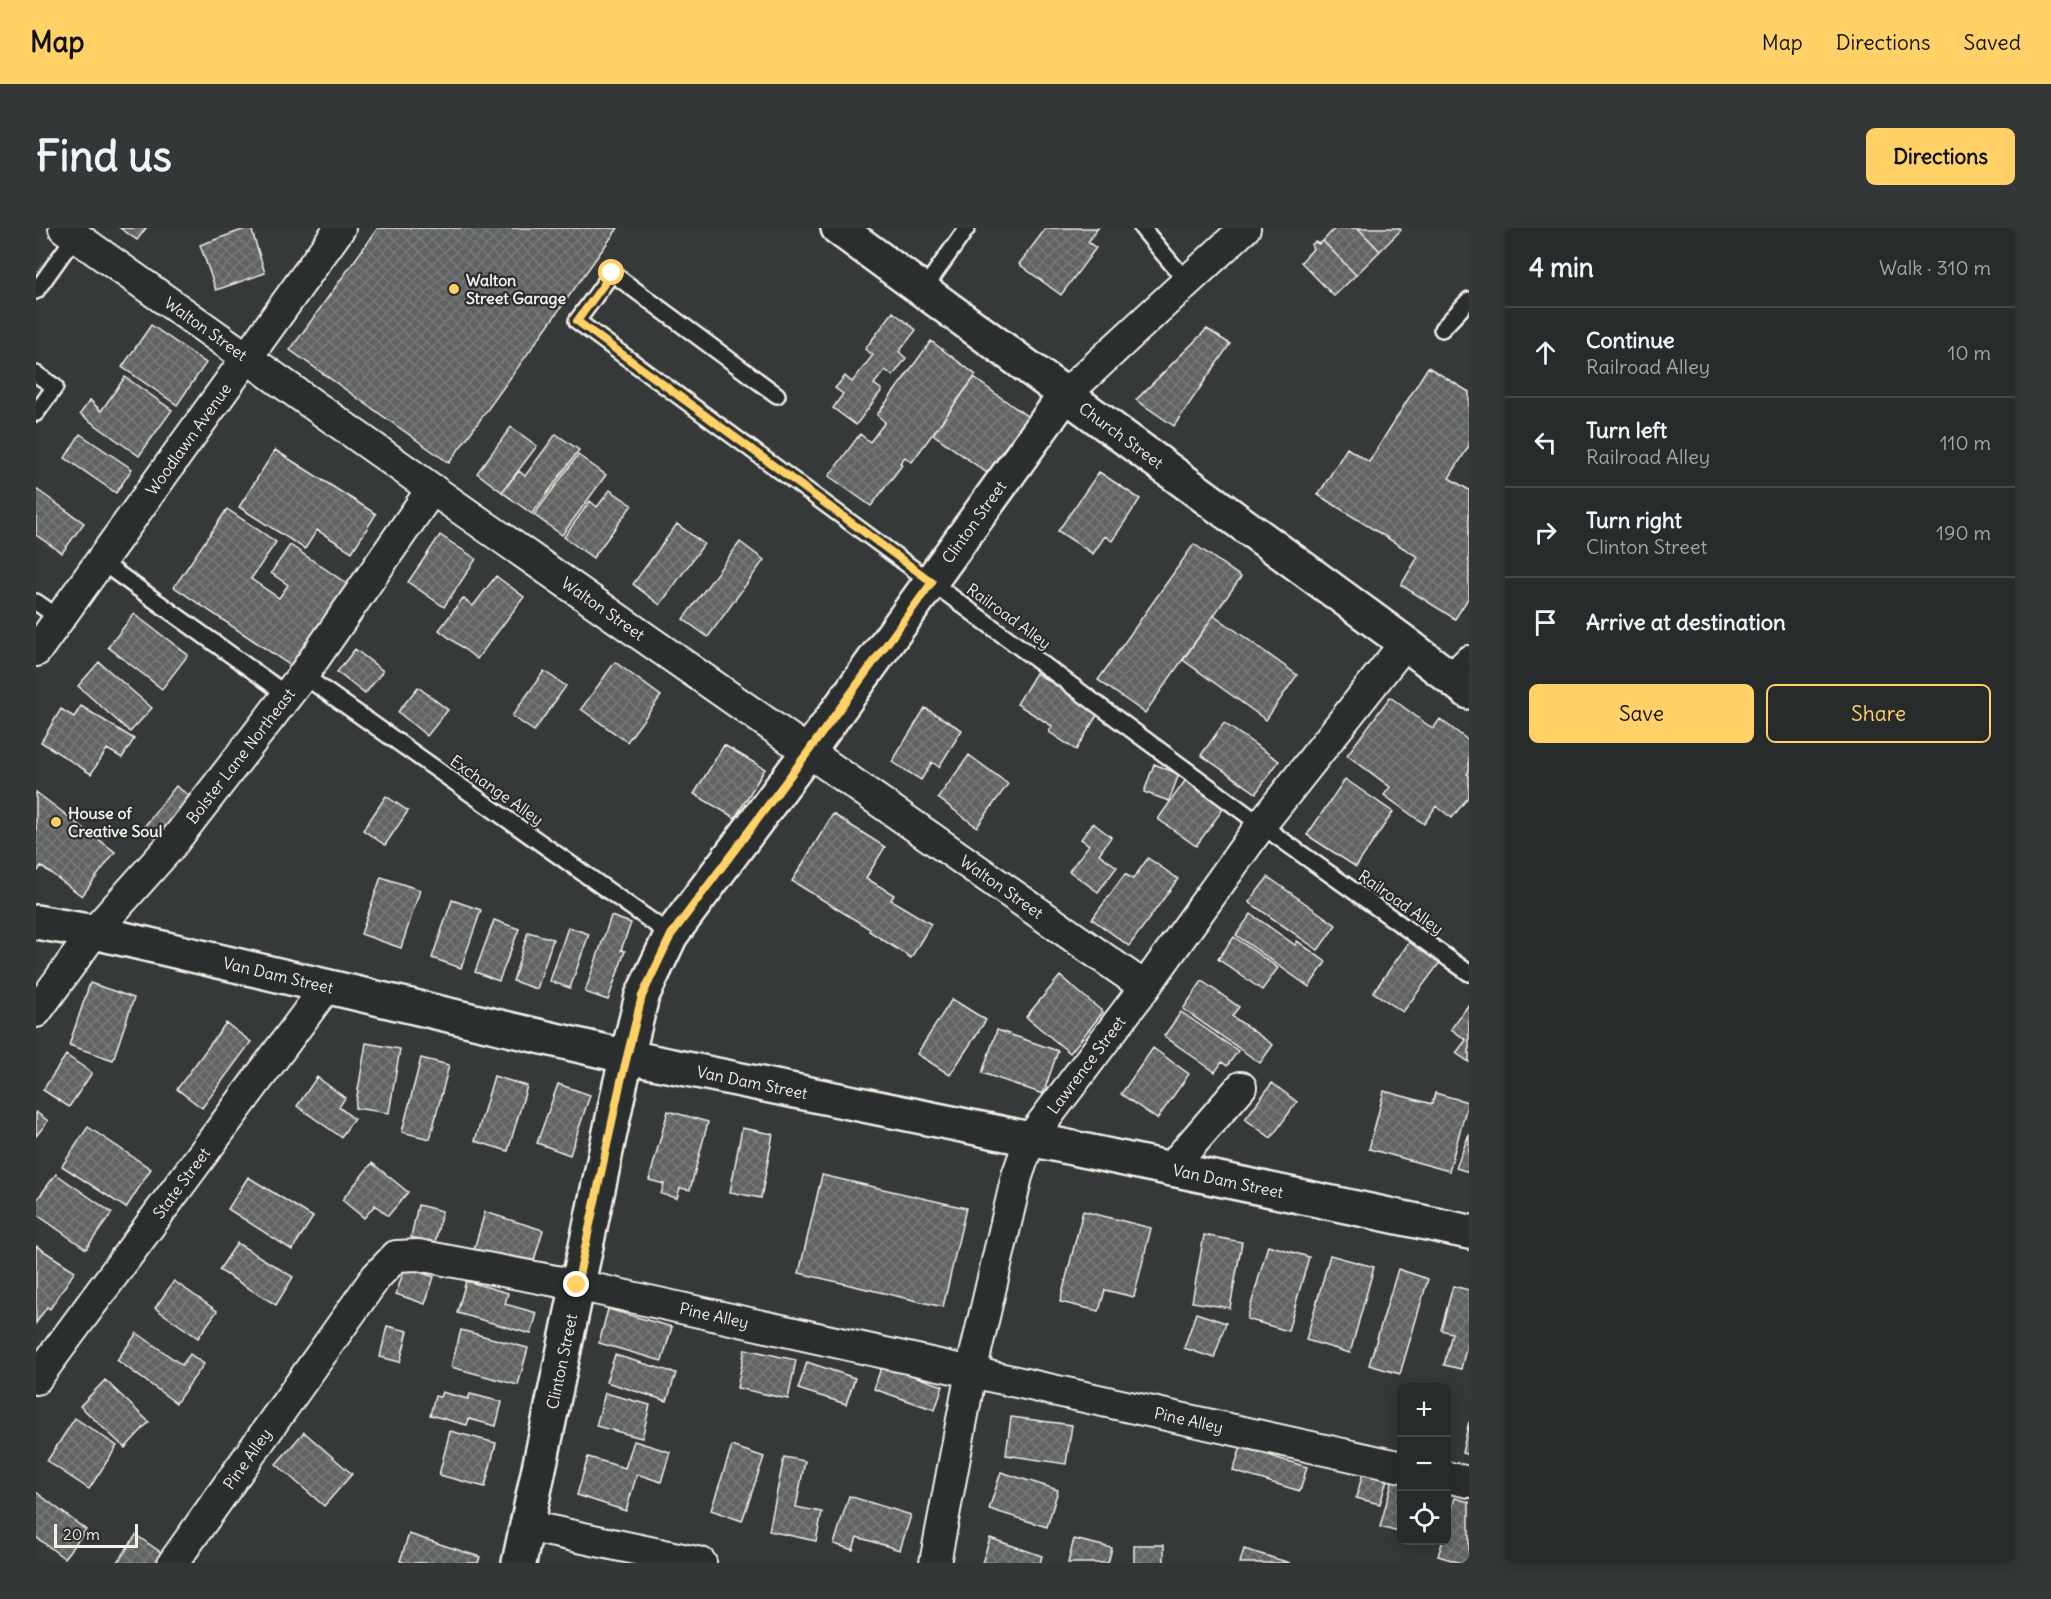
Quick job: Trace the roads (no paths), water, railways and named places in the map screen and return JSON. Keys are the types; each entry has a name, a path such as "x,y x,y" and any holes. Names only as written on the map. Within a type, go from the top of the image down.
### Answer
{"main road":[{"name":"Church Street","path":"838,228 1405,643 1463,678"},
{"name":"Clinton Street","path":"519,1563 620,1085 642,996 671,935 808,752 1066,394"},
{"name":"Van Dam Street","path":"36,921 94,932 628,1057 1469,1232"}],"street":[{"name":"Woodlawn Avenue","path":"36,651 47,610 100,561 340,228"},
{"name":"Clinton Street","path":"1066,394 1245,228"},
{"name":"Walton Street","path":"74,231 246,358 1145,987"},
{"name":"Bolster Lane Northeast","path":"36,1012 94,932 170,848 295,685 432,489"},
{"name":"Lawrence Street","path":"935,1563 971,1371 1017,1176 1030,1139 1145,987 1261,825 1405,643"},
{"name":"State Street","path":"36,1378 327,986"},
{"path":"1169,1170 1241,1087"},
{"name":"Pine Alley","path":"173,1563 376,1277 396,1256 418,1255 577,1285 1397,1466"},
{"path":"1451,1478 1469,1482"},
{"path":"527,1526 701,1563"}],"lane":[{"path":"923,290 967,228"},
{"path":"1142,228 1187,282"},
{"path":"36,291 74,231"},
{"name":"Railroad Alley","path":"777,395 612,273 577,321 1261,825 1469,973"},
{"path":"1442,329 1469,300"},
{"path":"36,374 55,387 36,413"},
{"name":"Exchange Alley","path":"100,561 295,685 671,935"}],"place":[{"name":"Walton Street Garage","path":"454,289"},
{"name":"House of Creative Soul","path":"56,822"}]}
